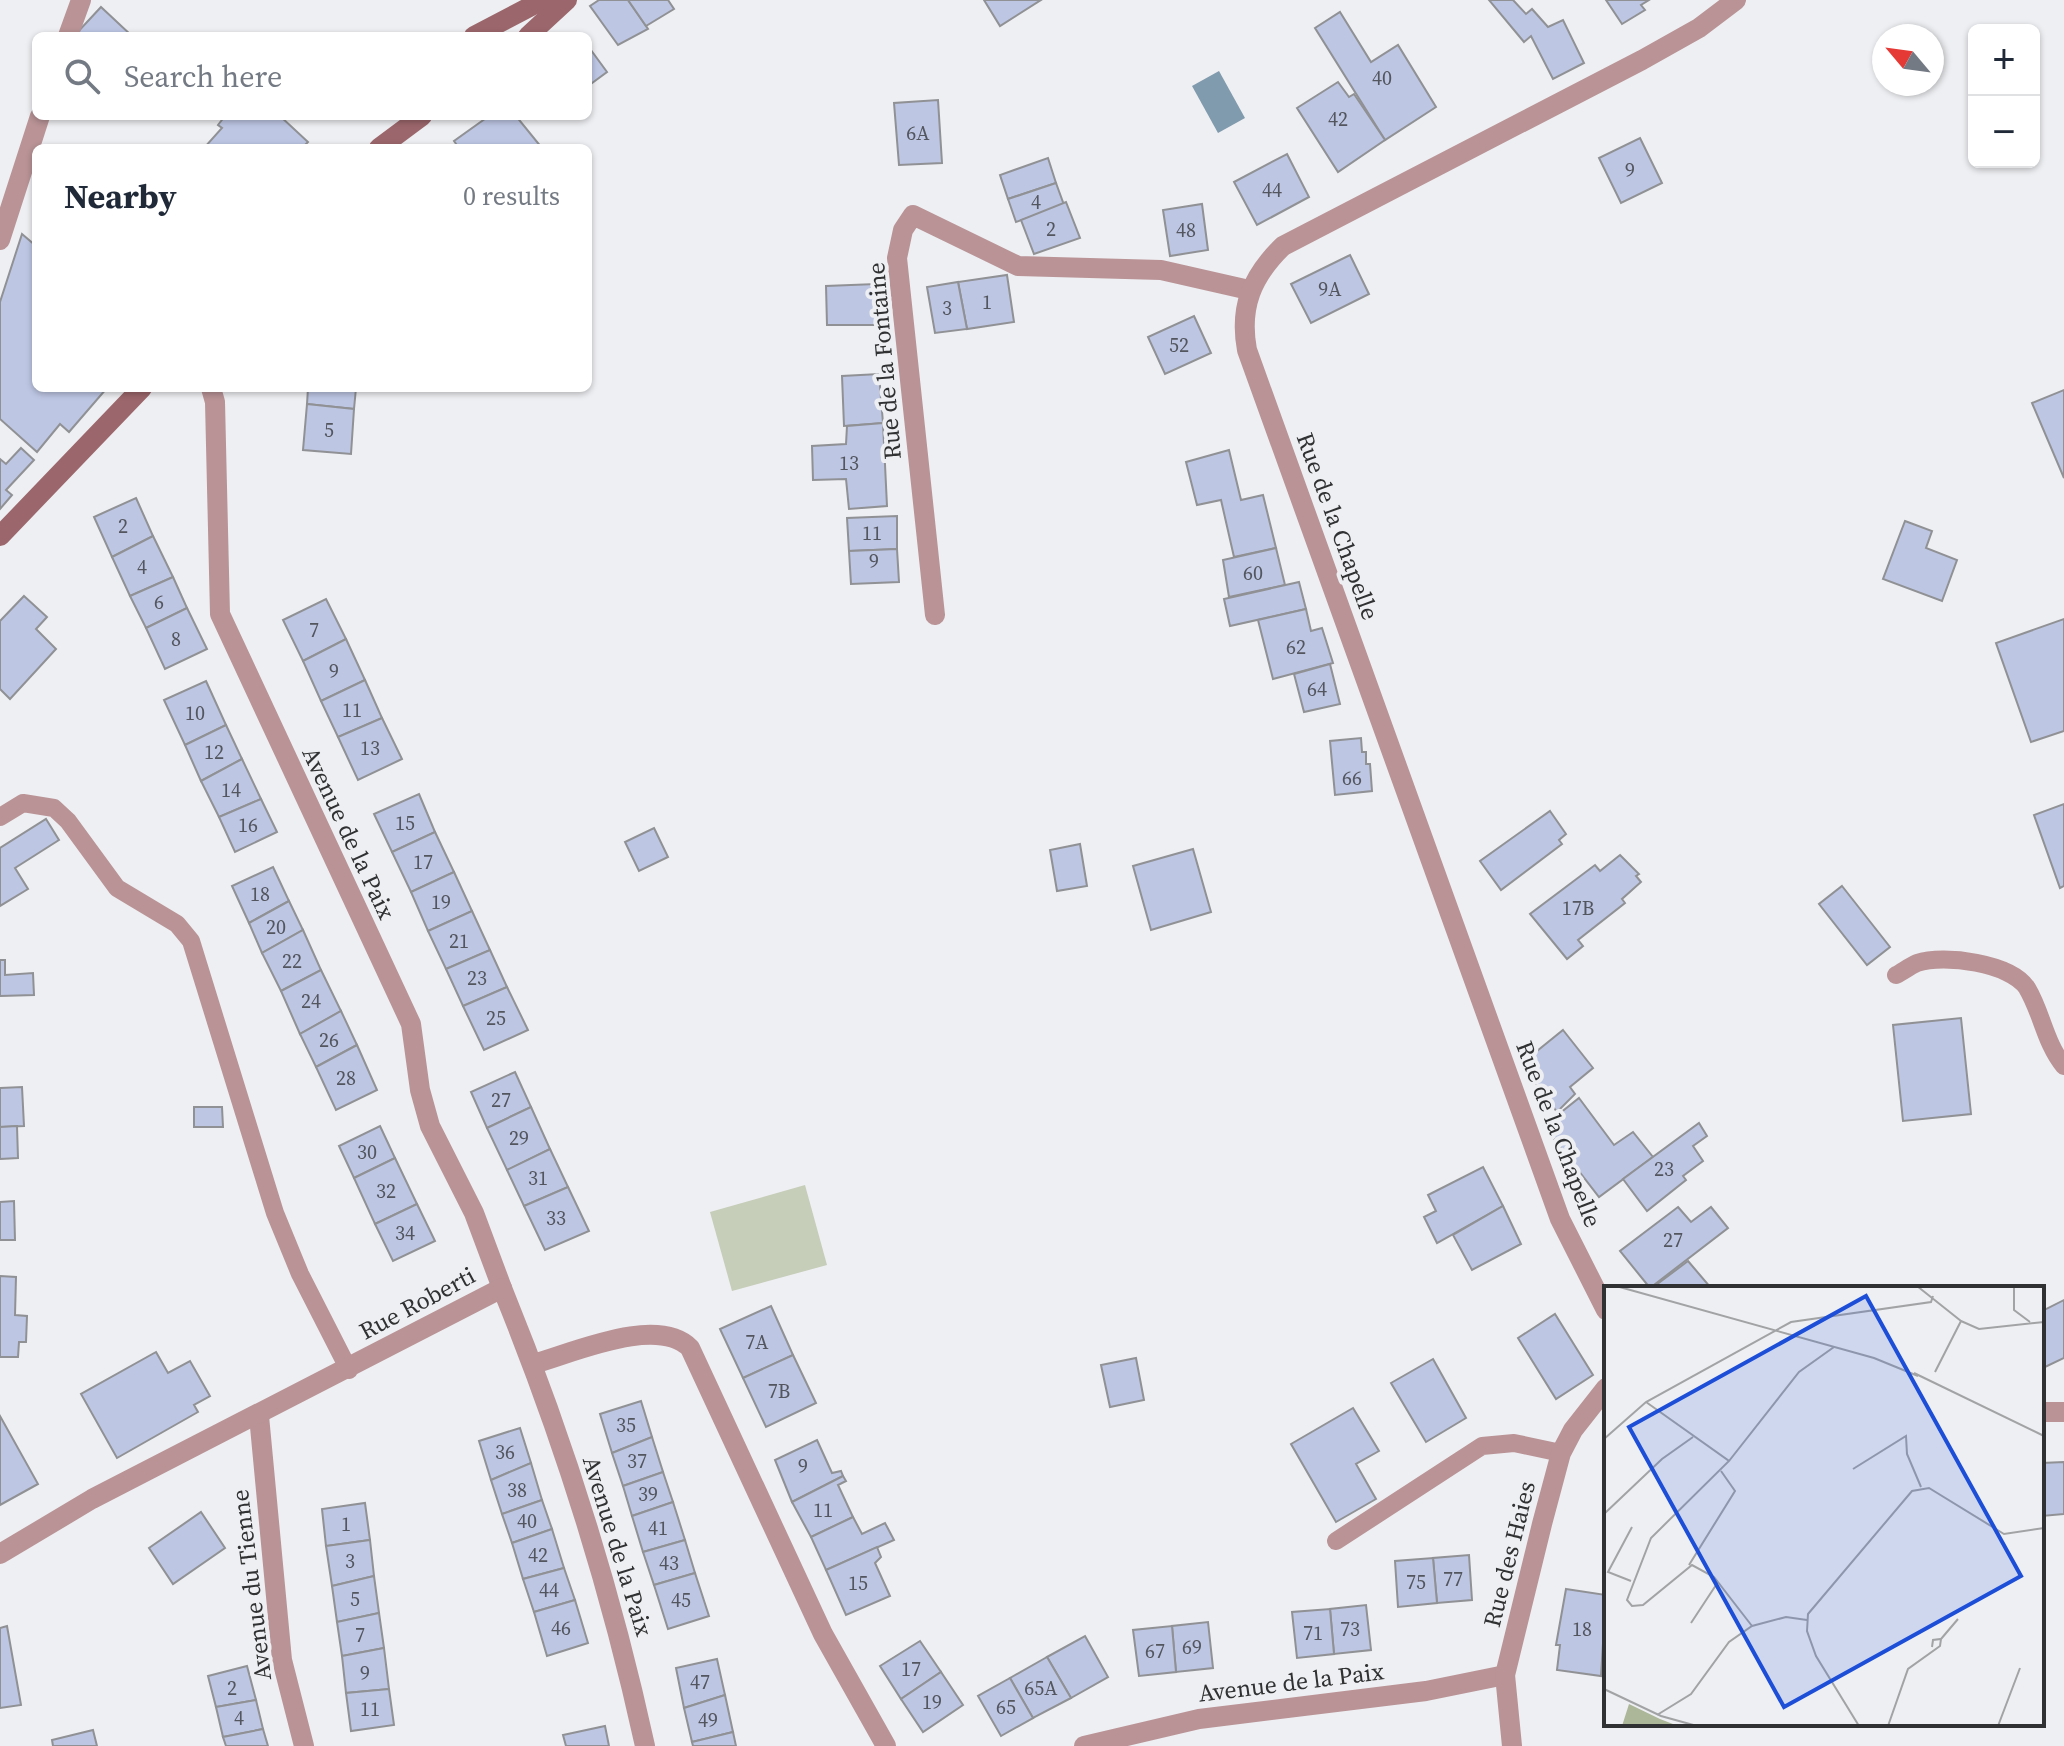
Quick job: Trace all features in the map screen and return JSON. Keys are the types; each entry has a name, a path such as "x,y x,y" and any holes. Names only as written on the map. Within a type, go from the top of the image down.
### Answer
{"main road":[{"path":"482,32 543,0"},
{"path":"532,32 567,0"},
{"path":"381,144 396,120"},
{"path":"384,144 416,120"},
{"path":"0,536 138,392"}],"street":[{"path":"69,32 81,0"},
{"name":"Rue de la Chapelle","path":"1604,1306 1560,1219 1247,350 1243,329 1249,290 1269,259 1283,246 1642,60 1699,28 1736,0"},
{"path":"0,240 39,120"},
{"name":"Rue de la Fontaine","path":"935,615 897,258 903,230 913,215 1018,266 1161,270 1249,290"},
{"name":"Avenue de la Paix","path":"212,392 215,402 220,614 411,1024 420,1090 430,1126 474,1213 502,1288"},
{"name":"Rue Roberti","path":"0,1554 92,1499 349,1370 502,1288 533,1364"},
{"path":"533,1364 636,1335 656,1333 673,1337 690,1348 823,1634 886,1746"},
{"name":"Avenue de la Paix","path":"533,1364 626,1658 645,1746"},
{"name":"Rue des Haies","path":"1512,1746 1505,1675 1561,1453 1573,1430 1604,1391"},
{"name":"Avenue du Tienne","path":"259,1416 282,1660 304,1746"},
{"name":"Avenue de la Paix","path":"1084,1746 1153,1738 1199,1719 1426,1691 1505,1675"}],"lane":[{"path":"0,817 23,803 54,808 68,821 117,888 177,924 191,941 275,1213 300,1274 349,1370"},
{"path":"1896,975 1917,963 1944,959 2003,970 2027,986 2043,1032 2064,1066"},
{"path":"1336,1541 1482,1446 1514,1443 1561,1453"}],"green space":[{"path":"805,1185 827,1265 732,1291 710,1212"}],"water":[{"path":"1219,71 1245,118 1218,133 1192,86"}],"building":[{"path":"599,0 628,0 648,29 618,45 590,6"},
{"path":"628,0 668,0 674,9 646,26"},
{"path":"984,0 1041,0 1000,26"},
{"path":"1489,0 1513,0 1526,14 1532,9 1548,27 1563,20 1584,63 1553,79 1531,36 1524,42"},
{"path":"1606,0 1649,0 1641,5 1645,10 1622,24"},
{"path":"101,7 128,32 78,32"},
{"path":"1340,12 1371,62 1398,45 1436,107 1385,140 1315,28"},
{"path":"592,51 607,72 592,83"},
{"path":"1338,82 1349,97 1354,94 1385,140 1338,172 1297,108"},
{"path":"938,100 942,163 899,165 894,103"},
{"path":"222,120 284,120 308,142 208,144 222,128 218,125"},
{"path":"483,120 519,120 539,144 456,144 454,141"},
{"path":"1640,138 1662,183 1621,203 1599,158"},
{"path":"1287,154 1309,197 1257,225 1234,182"},
{"path":"1048,158 1056,183 1008,199 1000,175"},
{"path":"1056,183 1064,205 1016,222 1008,199"},
{"path":"1066,202 1080,238 1034,254 1021,220"},
{"path":"1202,204 1208,250 1170,256 1163,210"},
{"path":"22,234 32,243 32,392 104,392 69,432 60,424 37,452 0,419 0,302"},
{"path":"1350,255 1369,294 1311,323 1291,284"},
{"path":"1007,275 1014,322 967,329 958,282"},
{"path":"958,282 967,329 935,333 927,287"},
{"path":"876,284 878,325 827,325 826,286"},
{"path":"1194,316 1211,353 1165,374 1148,337"},
{"path":"879,374 883,423 844,426 842,376"},
{"path":"2064,390 2064,478 2032,403"},
{"path":"308,392 356,392 354,409 307,404"},
{"path":"307,404 354,409 351,454 303,450"},
{"path":"883,423 887,506 849,509 846,479 813,480 812,446 846,444 847,426"},
{"path":"21,448 34,460 6,490 12,495 0,509 0,459 6,464"},
{"path":"1229,450 1241,500 1263,495 1276,548 1234,557 1221,500 1197,505 1186,462"},
{"path":"136,498 153,536 112,557 94,517"},
{"path":"897,516 897,549 849,551 847,518"},
{"path":"1905,521 1932,531 1926,548 1957,560 1942,601 1883,579"},
{"path":"153,536 173,577 130,596 112,557"},
{"path":"1276,548 1285,585 1229,597 1223,560"},
{"path":"897,549 899,582 851,584 849,551"},
{"path":"173,577 187,608 146,628 130,596"},
{"path":"1299,582 1306,609 1230,626 1224,599"},
{"path":"24,596 47,617 36,629 56,649 10,699 0,689 0,621"},
{"path":"326,599 346,639 303,661 283,620"},
{"path":"187,608 207,649 165,669 146,628"},
{"path":"1306,609 1311,631 1322,628 1333,663 1273,679 1258,620"},
{"path":"2064,619 2064,731 2031,742 1996,643"},
{"path":"346,639 365,680 321,701 303,661"},
{"path":"1330,664 1340,704 1304,712 1294,674"},
{"path":"365,680 382,718 338,737 321,701"},
{"path":"206,681 226,725 185,745 164,700"},
{"path":"382,718 402,759 358,780 338,737"},
{"path":"226,725 242,759 201,781 185,745"},
{"path":"1361,738 1366,764 1370,764 1372,791 1335,795 1330,741"},
{"path":"242,759 261,799 219,817 201,781"},
{"path":"419,794 435,832 392,852 374,814"},
{"path":"261,799 277,832 235,852 219,817"},
{"path":"2064,804 2064,886 2060,888 2034,815"},
{"path":"1550,811 1566,834 1559,840 1562,844 1501,890 1480,861"},
{"path":"46,819 59,840 15,868 28,889 0,906 0,848"},
{"path":"654,828 668,857 639,871 625,842"},
{"path":"435,832 454,872 411,892 392,852"},
{"path":"1080,844 1087,886 1057,891 1050,850"},
{"path":"1193,849 1211,912 1151,930 1133,866"},
{"path":"1620,855 1639,874 1636,876 1641,882 1622,899 1625,903 1578,940 1583,946 1567,959 1530,914 1595,865 1600,871"},
{"path":"273,867 289,901 249,923 232,886"},
{"path":"454,872 472,911 428,931 411,892"},
{"path":"1842,886 1890,947 1867,965 1819,904"},
{"path":"289,901 303,930 262,953 249,923"},
{"path":"472,911 490,950 446,969 428,931"},
{"path":"303,930 321,970 281,991 262,953"},
{"path":"490,950 507,987 463,1006 446,969"},
{"path":"0,960 5,960 5,975 33,973 34,995 0,996"},
{"path":"321,970 341,1011 300,1034 281,991"},
{"path":"507,987 528,1030 484,1050 463,1006"},
{"path":"341,1011 357,1045 316,1067 300,1034"},
{"path":"1961,1018 1971,1114 1903,1121 1893,1025"},
{"path":"1563,1030 1593,1068 1570,1087 1575,1094 1557,1112 1521,1064"},
{"path":"357,1045 377,1090 336,1110 316,1067"},
{"path":"515,1072 531,1107 487,1128 471,1092"},
{"path":"22,1087 24,1126 0,1127 0,1088"},
{"path":"1579,1098 1614,1145 1633,1132 1653,1157 1599,1197 1544,1126"},
{"path":"194,1107 222,1107 223,1127 194,1127"},
{"path":"531,1107 550,1149 507,1170 487,1128"},
{"path":"1699,1123 1707,1136 1693,1146 1703,1161 1683,1176 1686,1180 1647,1211 1623,1179"},
{"path":"17,1126 18,1158 0,1159 0,1127"},
{"path":"380,1126 395,1158 354,1178 339,1146"},
{"path":"550,1149 568,1187 524,1206 507,1170"},
{"path":"395,1158 417,1204 375,1224 354,1178"},
{"path":"1483,1167 1503,1206 1437,1243 1424,1217 1436,1211 1428,1195"},
{"path":"568,1187 589,1231 545,1250 524,1206"},
{"path":"14,1201 15,1240 0,1240 0,1202"},
{"path":"417,1204 435,1241 393,1261 375,1224"},
{"path":"1503,1206 1521,1244 1472,1270 1453,1235"},
{"path":"1678,1207 1691,1222 1711,1207 1728,1228 1653,1286 1648,1286 1620,1251"},
{"path":"1688,1261 1709,1286 1655,1286"},
{"path":"0,1276 16,1277 15,1315 27,1316 26,1342 19,1342 18,1357 0,1357"},
{"path":"2064,1300 2064,1358 2045,1367 2044,1366 2044,1310"},
{"path":"771,1306 793,1355 743,1378 720,1329"},
{"path":"1555,1314 1593,1375 1556,1399 1518,1338"},
{"path":"156,1352 168,1373 190,1361 210,1396 194,1405 198,1412 117,1458 81,1394"},
{"path":"793,1355 816,1403 766,1427 743,1378"},
{"path":"1136,1358 1144,1400 1110,1407 1101,1365"},
{"path":"1433,1359 1466,1418 1426,1442 1391,1383"},
{"path":"641,1401 652,1437 612,1453 600,1414"},
{"path":"1353,1408 1379,1451 1356,1464 1376,1499 1336,1522 1291,1444"},
{"path":"0,1416 38,1484 0,1505"},
{"path":"520,1428 531,1463 491,1480 479,1441"},
{"path":"652,1437 663,1472 623,1486 612,1453"},
{"path":"817,1440 832,1473 841,1471 843,1476 792,1502 775,1460"},
{"path":"2064,1462 2064,1514 2044,1516 2044,1463"},
{"path":"531,1463 542,1500 502,1514 491,1480"},
{"path":"663,1472 673,1502 632,1516 623,1486"},
{"path":"843,1476 846,1481 838,1485 853,1517 811,1537 792,1502"},
{"path":"542,1500 552,1529 512,1543 502,1514"},
{"path":"673,1502 685,1540 643,1552 632,1516"},
{"path":"365,1503 370,1540 326,1546 322,1509"},
{"path":"201,1512 225,1548 173,1584 149,1548"},
{"path":"853,1517 862,1534 885,1523 894,1540 826,1570 811,1537"},
{"path":"552,1529 564,1568 523,1579 512,1543"},
{"path":"370,1540 374,1576 332,1586 326,1546"},
{"path":"685,1540 695,1573 654,1585 643,1552"},
{"path":"877,1547 881,1557 875,1563 890,1596 846,1615 826,1570"},
{"path":"1469,1555 1472,1600 1437,1603 1433,1558"},
{"path":"1433,1558 1437,1603 1398,1607 1395,1561"},
{"path":"564,1568 575,1600 534,1612 523,1579"},
{"path":"695,1573 709,1616 668,1629 654,1585"},
{"path":"374,1576 379,1613 337,1622 332,1586"},
{"path":"1566,1589 1604,1595 1601,1676 1557,1670 1560,1645 1556,1645"},
{"path":"575,1600 588,1643 547,1656 534,1612"},
{"path":"1366,1605 1371,1650 1334,1654 1330,1609"},
{"path":"1330,1609 1334,1654 1297,1658 1292,1612"},
{"path":"379,1613 384,1648 342,1656 337,1622"},
{"path":"1208,1622 1213,1668 1176,1672 1172,1626"},
{"path":"7,1626 21,1705 0,1708 0,1628"},
{"path":"1172,1626 1176,1672 1139,1676 1133,1630"},
{"path":"1085,1636 1108,1677 1071,1698 1047,1657"},
{"path":"920,1641 941,1672 901,1699 880,1666"},
{"path":"384,1648 389,1689 346,1693 342,1656"},
{"path":"1047,1657 1071,1698 1033,1718 1010,1678"},
{"path":"717,1659 725,1695 684,1708 676,1668"},
{"path":"247,1666 256,1700 216,1707 208,1676"},
{"path":"941,1672 963,1705 923,1732 901,1699"},
{"path":"1010,1678 1033,1718 1001,1736 978,1696"},
{"path":"389,1689 394,1725 351,1731 346,1693"},
{"path":"725,1695 733,1732 692,1742 684,1708"},
{"path":"256,1700 263,1729 223,1737 216,1707"},
{"path":"605,1726 609,1746 566,1746 563,1735"},
{"path":"263,1729 268,1746 226,1746 223,1737"},
{"path":"93,1730 97,1746 53,1746 52,1740"},
{"path":"733,1732 736,1746 693,1746 692,1742"}]}
